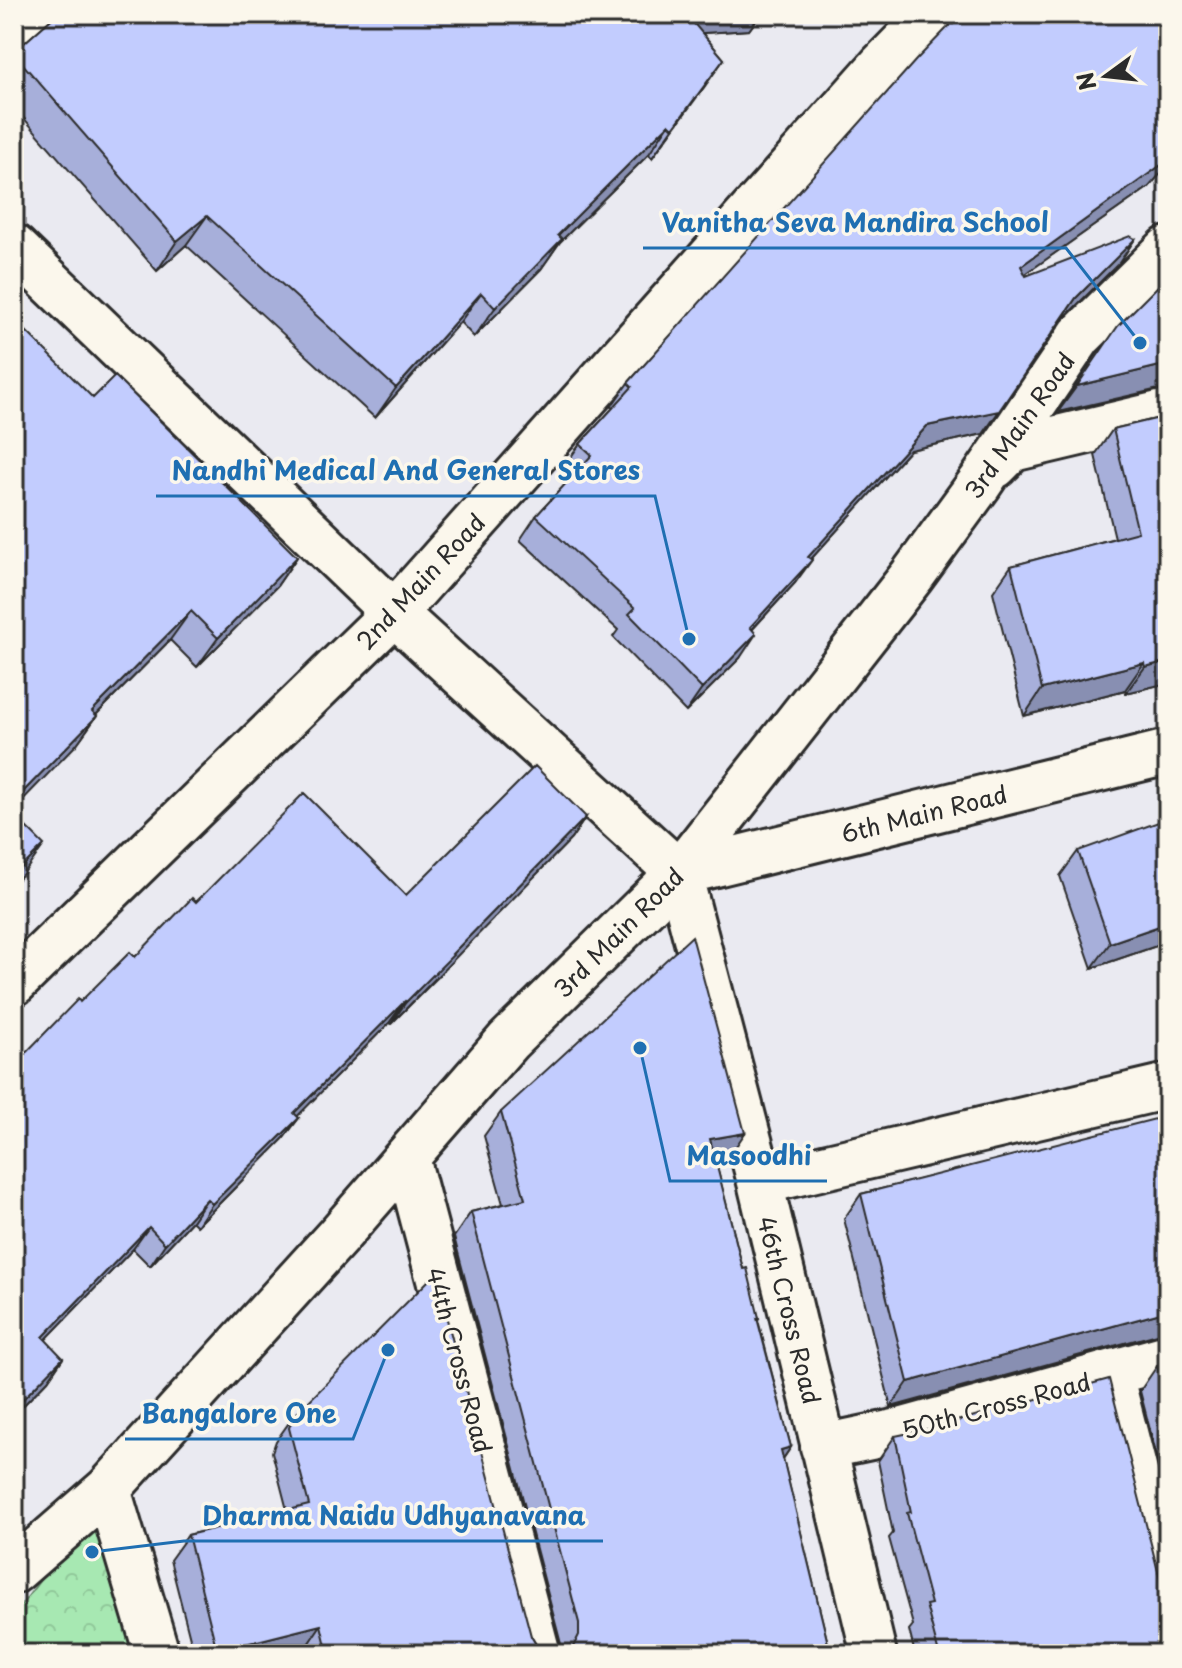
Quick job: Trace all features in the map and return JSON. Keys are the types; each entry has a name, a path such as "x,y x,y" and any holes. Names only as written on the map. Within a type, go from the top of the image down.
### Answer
{"street":[{"path":"14,32 31,14"},
{"name":"2nd Main Road","path":"14,983 394,613 870,77 932,14"},
{"path":"14,247 394,613 679,873"},
{"name":"3rd Main Road","path":"14,1571 108,1489 407,1158 508,1041 679,873 912,576 1080,336 1168,249"},
{"path":"980,483 1012,449 1168,412"},
{"name":"6th Main Road","path":"679,873 1168,752"},
{"name":"46th Cross Road","path":"679,873 760,1182 874,1654"},
{"path":"760,1182 1168,1086"},
{"name":"44th Cross Road","path":"407,1158 538,1654"},
{"name":"50th Cross Road","path":"823,1447 904,1430 1168,1357"},
{"path":"1110,1374 1168,1601"},
{"path":"108,1489 157,1654"}],"green space":[{"path":"108,1489 148,1654 14,1654 14,1615"}],"building":[{"path":"57,14 686,14 724,59 673,128 669,124 558,235 562,239 495,308 481,293 396,388 207,216 177,241 14,54"},
{"path":"962,14 1168,14 1168,160 1021,266 1026,276 1130,236 1135,239 1076,298 999,411 927,426 808,557 812,560 750,627 756,634 702,689 629,614 635,608 536,516 592,455 580,444 632,387 628,383 916,60"},
{"path":"1168,276 1168,364 1077,386 1118,326"},
{"path":"14,319 93,398 115,376 297,557 218,638 191,611 92,711 97,716 14,801"},
{"path":"1168,416 1168,661 1145,667 1144,663 1042,689 1011,566 1138,532 1113,429"},
{"path":"535,766 586,817 294,1113 299,1118 212,1204 207,1199 165,1244 149,1227 43,1337 63,1358 18,1404 14,1400 14,1065 78,999 80,1002 130,952 135,957 192,898 196,902 304,793 406,895"},
{"path":"14,815 44,845 14,875"},
{"path":"1164,820 1168,831 1168,923 1110,943 1078,851"},
{"path":"692,936 745,1133 710,1139 743,1269 747,1268 791,1447 781,1450 830,1652 549,1654 562,1653 573,1647 579,1635 579,1623 471,1212 525,1199 501,1112"},
{"path":"1167,1116 1168,1311 908,1382 861,1194"},
{"path":"435,1274 531,1636 538,1648 549,1654 328,1654 321,1625 217,1651 188,1535 309,1505 289,1428 293,1417"},
{"path":"1168,1363 1168,1408 1157,1366"},
{"path":"1109,1379 1161,1583 1168,1594 1168,1654 939,1654 926,1605 931,1604 907,1513 911,1512 895,1436"}],"place":[{"name":"Vanitha Seva Mandira School","path":"1140,343"},
{"name":"Nandhi Medical And General Stores","path":"689,639"},
{"name":"Masoodhi","path":"640,1048"},
{"name":"Bangalore One","path":"388,1350"},
{"name":"Dharma Naidu Udhyanavana","path":"92,1552"}]}
